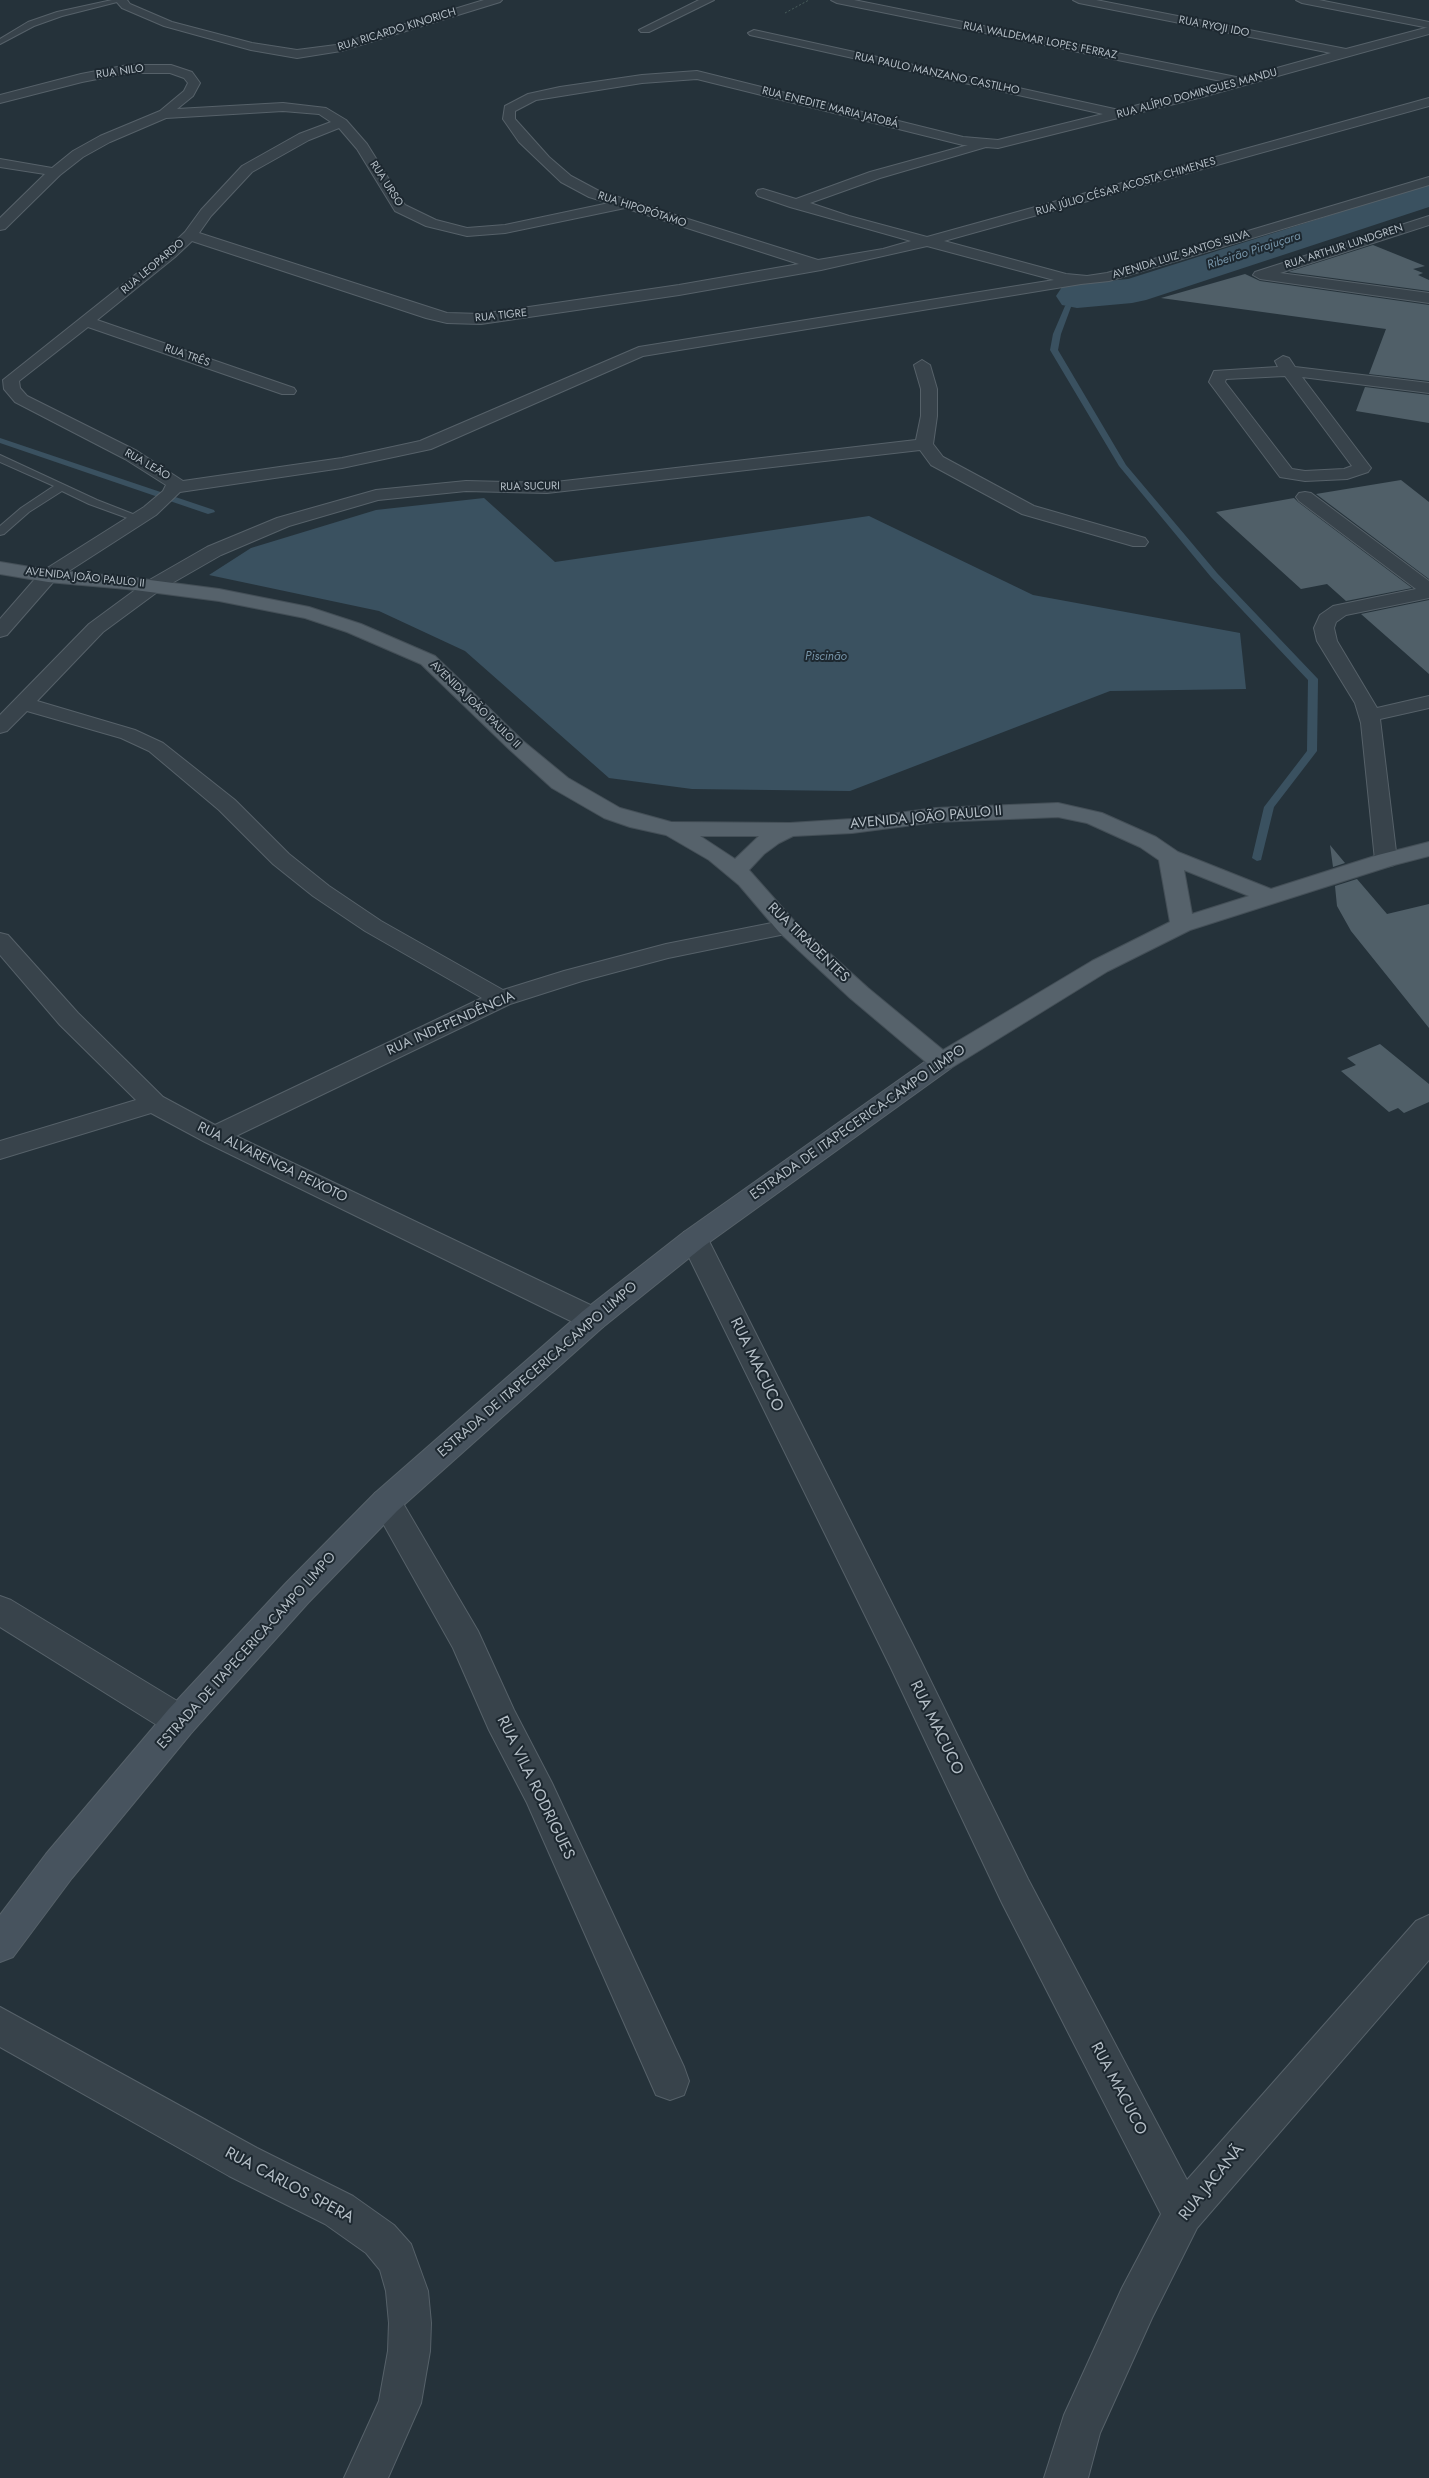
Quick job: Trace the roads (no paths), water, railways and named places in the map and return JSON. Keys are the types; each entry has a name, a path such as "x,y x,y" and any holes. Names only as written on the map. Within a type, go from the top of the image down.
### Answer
{"main road":[{"name":"AVENIDA JOÃO PAULO II","path":"0,568 48,576 127,583 219,595 309,613 354,628 428,660 516,745 560,783 612,813 638,822 671,829 790,830 852,826 936,815 1058,810 1094,818 1148,842 1170,858 1271,897"},
{"name":"RUA TIRADENTES","path":"671,829 717,855 747,880 788,927 859,993 942,1062"},
{"name":"AVENIDA JOÃO PAULO II","path":"736,871 756,849 771,838 790,830"},
{"name":"ESTRADA DE ITAPECERICA-CAMPO LIMPO","path":"0,1944 58,1866 180,1722 296,1593 386,1502 593,1319 694,1239 942,1062 1059,990 1182,925 1386,860 1429,849"},
{"path":"1170,858 1182,925"}],"street":[{"name":"RUA RICARDO KINORICH","path":"121,0 134,10 168,24 251,46 296,54 337,48 496,0"},
{"path":"645,30 708,0"},
{"name":"RUA WALDEMAR LOPES FERRAZ","path":"837,0 1242,82"},
{"name":"RUA RYOJI IDO","path":"1079,0 1350,53"},
{"path":"1302,0 1429,25"},
{"name":"RUA ALÍPIO DOMINGUES MANDU","path":"963,141 986,144 1016,141 1350,53 1429,30"},
{"name":"RUA PAULO MANZANO CASTILHO","path":"754,33 1121,114"},
{"name":"RUA NILO","path":"0,99 104,73 128,69 172,69 188,75 194,83 188,93 164,114"},
{"name":"RUA ENEDITE MARIA JATOBÁ","path":"697,75 963,141"},
{"name":"RUA HIPOPÓTAMO","path":"697,75 642,79 532,97 509,109 509,119 524,139 566,179 594,194 821,266"},
{"name":"RUA JÚLIO CÉSAR ACOSTA CHIMENES","path":"821,266 931,241 1429,102"},
{"name":"RUA URSO","path":"164,114 297,107 322,111 341,123 362,147 400,208 431,223 467,232 487,232 622,204"},
{"path":"0,226 55,172 78,154 105,139 164,114"},
{"name":"RUA LEOPARDO","path":"11,380 141,278 190,235 231,184 258,161 304,137 341,123"},
{"path":"795,204 875,175 986,144"},
{"path":"0,163 55,172"},
{"name":"AVENIDA LUIZ SANTOS SILVA","path":"763,192 795,204 1079,280 1109,277 1429,181"},
{"name":"RUA ARTHUR LUNDGREN","path":"1429,220 1260,274 1429,298"},
{"name":"RUA TIGRE","path":"190,235 431,315 468,319 518,315 821,266"},
{"path":"175,488 342,463 425,445 639,352 1079,280"},
{"name":"RUA TRÊS","path":"86,321 288,391"},
{"path":"922,365 929,389 929,416 924,444 937,462 1028,510 1139,542"},
{"path":"1286,366 1362,468 1347,474 1305,476 1286,473 1217,382 1220,374 1286,366 1429,388"},
{"name":"RUA LEÃO","path":"0,631 48,576 136,518 150,511 175,488 176,483 164,474 21,399 12,389 11,380"},
{"name":"RUA SUCURI","path":"0,727 96,628 153,586 214,551 274,526 376,496 440,487 547,488 924,444"},
{"path":"1305,497 1429,591"},
{"path":"1386,860 1365,703 1354,682 1327,641 1324,628 1327,619 1340,610 1429,591"},
{"path":"1368,716 1429,702"},
{"path":"24,704 82,719 128,734 156,747 227,805 281,859 321,891 381,930 501,999"},
{"name":"RUA INDEPENDÊNCIA","path":"214,1136 501,999 573,976 666,951 788,927"},
{"name":"RUA ALVARENGA PEIXOTO","path":"0,940 69,1019 154,1103 214,1136 593,1319"},
{"path":"0,1150 154,1103"},
{"name":"RUA MACUCO","path":"694,1239 890,1632 1015,1891 1183,2214"},
{"name":"RUA VILA RODRIGUES","path":"386,1502 466,1641 501,1719 540,1794 670,2080"},
{"path":"0,1610 180,1722"},
{"name":"RUA JACANÃ","path":"1066,2478 1079,2430 1137,2302 1183,2214 1429,1933"},
{"name":"RUA CARLOS SPERA","path":"0,2026 243,2162 340,2210 380,2239 397,2258 407,2291 410,2323 409,2351 400,2403 366,2478"}],"lane":[{"path":"0,42 31,24 60,14 121,0"},
{"path":"0,458 92,502 136,518"},
{"path":"0,532 25,510 62,486"}],"water":[{"name":"Piscinão","path":"484,498 555,562 869,516 1033,595 1240,633 1246,689 1110,691 850,791 692,789 609,778 465,651 379,611 209,575 251,548 376,510"}],"waterway":[{"name":"Ribeirão Pirajuçara","path":"1077,296 1132,291 1429,195"},
{"path":"1077,296 1068,306 1057,334 1054,350 1123,466 1214,575 1313,679 1312,751 1269,807 1257,858"},
{"path":"0,440 211,512"}]}
